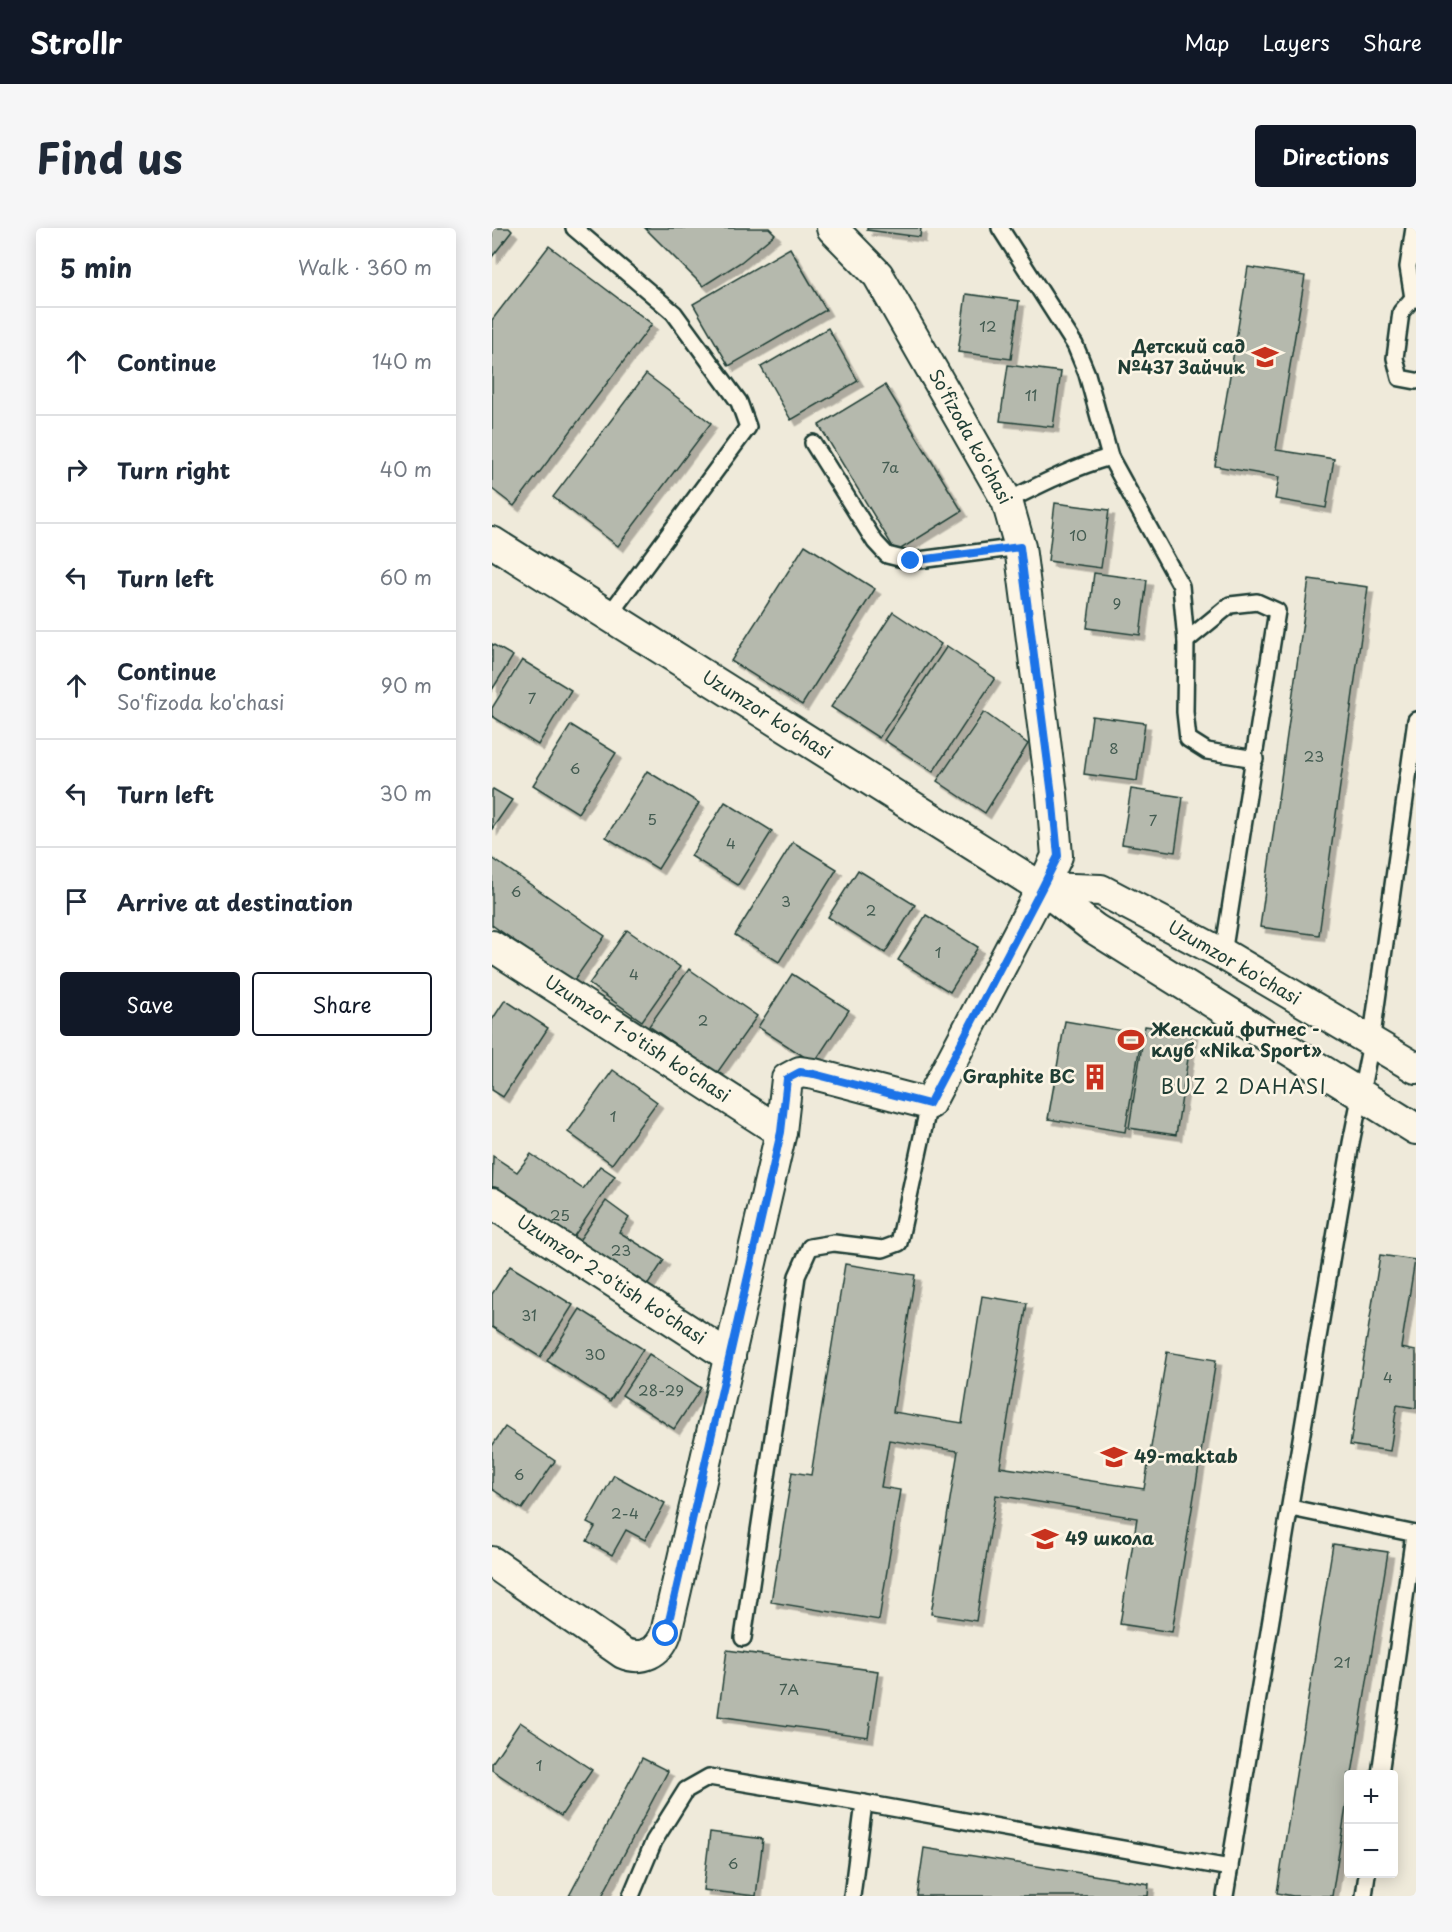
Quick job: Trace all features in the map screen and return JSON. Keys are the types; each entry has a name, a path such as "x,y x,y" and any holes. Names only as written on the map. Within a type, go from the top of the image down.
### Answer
{"street":[{"name":"So'fizoda ko'chasi","path":"832,228 878,275 1007,501 1020,547 1052,795 1058,856 929,1104"},
{"name":"Uzumzor ko'chasi","path":"492,542 1042,888 1095,929 1416,1129"},
{"name":"Uzumzor ko'chasi","path":"1042,888 1101,890 1223,954 1416,1068"},
{"name":"Uzumzor 1-o'tish ko'chasi","path":"492,946 781,1132"},
{"path":"492,1562 623,1653 637,1657 656,1650 660,1646 666,1634 781,1132 787,1079 800,1072 814,1074 929,1104"},
{"name":"Uzumzor 2-o'tish ko'chasi","path":"492,1203 730,1357"}],"lane":[{"path":"574,228 674,313 739,402 748,427 609,615"},
{"path":"1000,228 1075,345 1087,374 1110,457 1181,586 1186,641 1185,712 1188,739 1207,751 1255,759"},
{"path":"1414,228 1408,267 1414,299 1401,312 1395,358 1400,378 1416,381"},
{"path":"813,443 875,542 887,555 911,561 1020,547"},
{"path":"1007,501 1053,478 1110,457"},
{"path":"1186,641 1230,605 1257,602 1277,611 1223,954"},
{"path":"1225,1896 1319,1331 1371,1042 1416,720"},
{"path":"743,1638 797,1276 810,1247 834,1243 884,1249 900,1243 929,1104"},
{"path":"1291,1508 1415,1534 1381,1770"},
{"path":"631,1896 654,1841 686,1790 710,1777 1230,1868"},
{"path":"852,1896 864,1803"},
{"path":"1364,1896 1366,1878"}],"building":[{"path":"492,228 509,228 512,231 492,257"},
{"path":"645,228 769,228 775,234 741,262 703,286"},
{"path":"867,228 921,228 920,237 867,230"},
{"path":"549,246 652,324 514,506 492,489 492,320"},
{"path":"790,248 826,310 729,366 693,304"},
{"path":"1248,267 1305,276 1276,450 1334,459 1326,508 1275,499 1279,477 1215,466"},
{"path":"966,294 1019,301 1011,359 958,352"},
{"path":"828,328 858,381 791,420 761,367"},
{"path":"1008,365 1061,372 1053,427 1000,421"},
{"path":"646,374 711,423 618,546 553,497"},
{"path":"885,385 962,511 896,552 819,425"},
{"path":"1055,503 1109,510 1101,568 1048,561"},
{"path":"805,545 875,589 802,705 731,661"},
{"path":"1094,573 1147,580 1140,635 1087,628"},
{"path":"1309,579 1368,587 1319,935 1260,927"},
{"path":"893,612 941,644 879,738 831,707"},
{"path":"492,644 513,656 492,690"},
{"path":"947,646 995,678 933,772 884,740"},
{"path":"522,660 571,690 538,745 492,716 492,708"},
{"path":"984,712 1028,744 985,813 937,781"},
{"path":"1092,716 1145,723 1137,781 1084,774"},
{"path":"571,725 616,753 578,813 533,785"},
{"path":"647,771 699,803 658,869 606,837"},
{"path":"1131,789 1183,797 1175,852 1122,844"},
{"path":"492,790 512,800 492,829"},
{"path":"725,802 772,831 738,885 691,856"},
{"path":"793,842 837,869 779,962 735,935"},
{"path":"492,858 605,936 573,982 492,925"},
{"path":"858,870 915,905 885,953 828,917"},
{"path":"926,915 978,947 950,992 898,960"},
{"path":"627,930 680,967 642,1021 589,984"},
{"path":"689,969 757,1016 717,1073 649,1026"},
{"path":"792,974 849,1010 814,1063 758,1027"},
{"path":"505,1000 548,1028 503,1097 492,1090 492,1020"},
{"name":"Graphite BC","path":"1065,1021 1142,1034 1125,1132 1048,1119"},
{"path":"1145,1026 1192,1033 1176,1135 1129,1128"},
{"path":"613,1070 657,1102 612,1164 568,1132"},
{"path":"531,1154 583,1189 600,1166 615,1176 570,1242 492,1189 493,1156 517,1172"},
{"path":"606,1201 629,1218 619,1232 664,1260 647,1286 578,1242"},
{"path":"1380,1255 1415,1260 1401,1348 1416,1351 1416,1408 1397,1405 1390,1451 1350,1445"},
{"path":"845,1264 915,1275 893,1412 962,1423 982,1296 1027,1303 1000,1467 1144,1489 1167,1352 1216,1360 1172,1632 1120,1624 1137,1518 996,1495 976,1621 931,1614 958,1451 889,1440 881,1487 900,1490 879,1620 771,1602 792,1472 811,1475"},
{"path":"510,1266 573,1305 540,1357 492,1327 492,1294"},
{"path":"580,1309 643,1349 610,1401 547,1361"},
{"path":"649,1354 701,1388 674,1429 622,1395"},
{"path":"505,1427 555,1461 522,1509 492,1489 492,1446"},
{"path":"614,1475 665,1503 645,1540 626,1530 612,1555 587,1541 595,1527 587,1523"},
{"path":"1333,1544 1388,1552 1353,1770 1344,1770 1344,1820 1332,1896 1293,1896 1277,1893"},
{"path":"727,1650 878,1671 868,1737 718,1716"},
{"path":"520,1722 592,1770 561,1816 492,1770 492,1763"},
{"path":"642,1758 668,1771 602,1896 569,1896"},
{"path":"710,1832 763,1839 756,1896 703,1890"},
{"path":"924,1848 1149,1884 1148,1896 917,1896"}],"place":[{"name":"Детский сад №437 Зайчик","path":"1265,357"},
{"name":"Женский фитнес - клуб «Nika Sport»","path":"1131,1040"},
{"name":"Graphite BC","path":"1095,1077"},
{"name":"49-maktab","path":"1114,1457"},
{"name":"49 школа","path":"1045,1539"}],"district":[{"name":"BUZ 2 DAHASI","path":"1244,1087"}],"route":[{"path":"666,1634 781,1132 787,1079 800,1072 814,1074 929,1104 1058,856 1020,547 911,561"}]}
